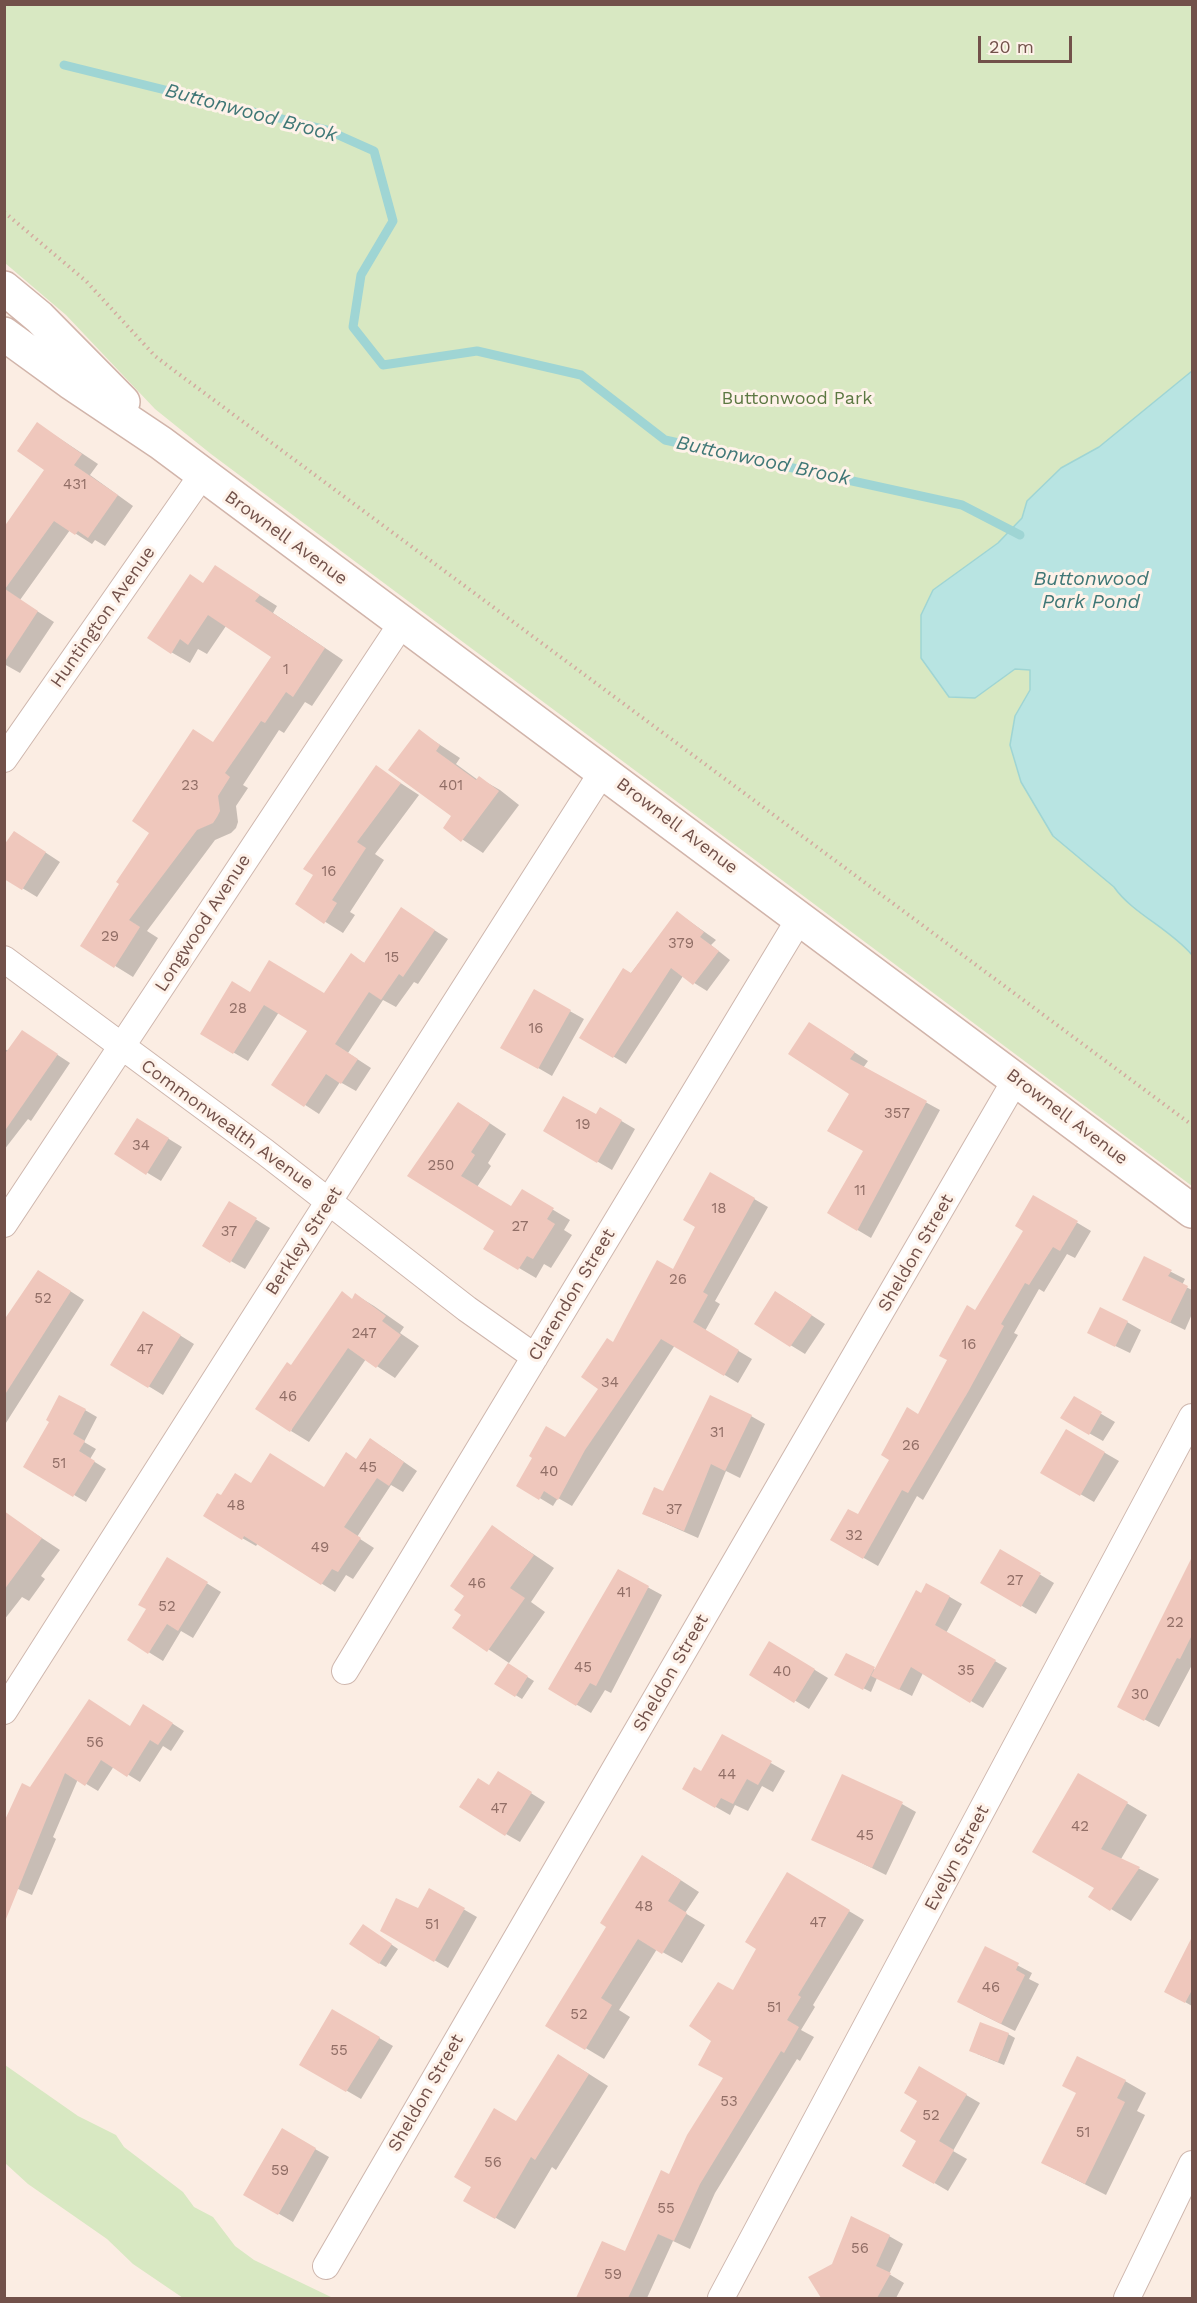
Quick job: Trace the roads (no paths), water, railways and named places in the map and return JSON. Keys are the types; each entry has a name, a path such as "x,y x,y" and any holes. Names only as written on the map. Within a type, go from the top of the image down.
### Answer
{"main road":[{"name":"Brownell Avenue","path":"9,300 83,360 161,443"},
{"name":"Brownell Avenue","path":"4,334 161,443 1192,1211"}],"street":[{"name":"Huntington Avenue","path":"4,759 202,475"},
{"name":"Longwood Avenue","path":"4,1224 402,623"},
{"name":"Berkley Street","path":"4,1711 603,771"},
{"name":"Clarendon Street","path":"345,1671 800,918"},
{"name":"Commonwealth Avenue","path":"4,959 330,1201 467,1309 535,1357"},
{"name":"Sheldon Street","path":"326,2266 1016,1079"},
{"name":"Evelyn Street","path":"722,2298 1192,1417"},
{"path":"1127,2298 1192,2164"}],"water":[{"name":"Buttonwood Park Pond","path":"1192,371 1192,955 1053,836 1021,782 1010,745 1015,716 1030,690 1030,670 1015,669 975,698 949,697 921,658 921,615 933,590 998,543 1022,518 1027,501 1061,468 1099,447"}],"waterway":[{"name":"Buttonwood Brook","path":"64,65 327,130 374,151 393,221 361,275 353,327 383,365 477,351 581,375 665,440 962,505 1020,535"}],"park label":[{"name":"Buttonwood Park","path":"797,399"}]}
